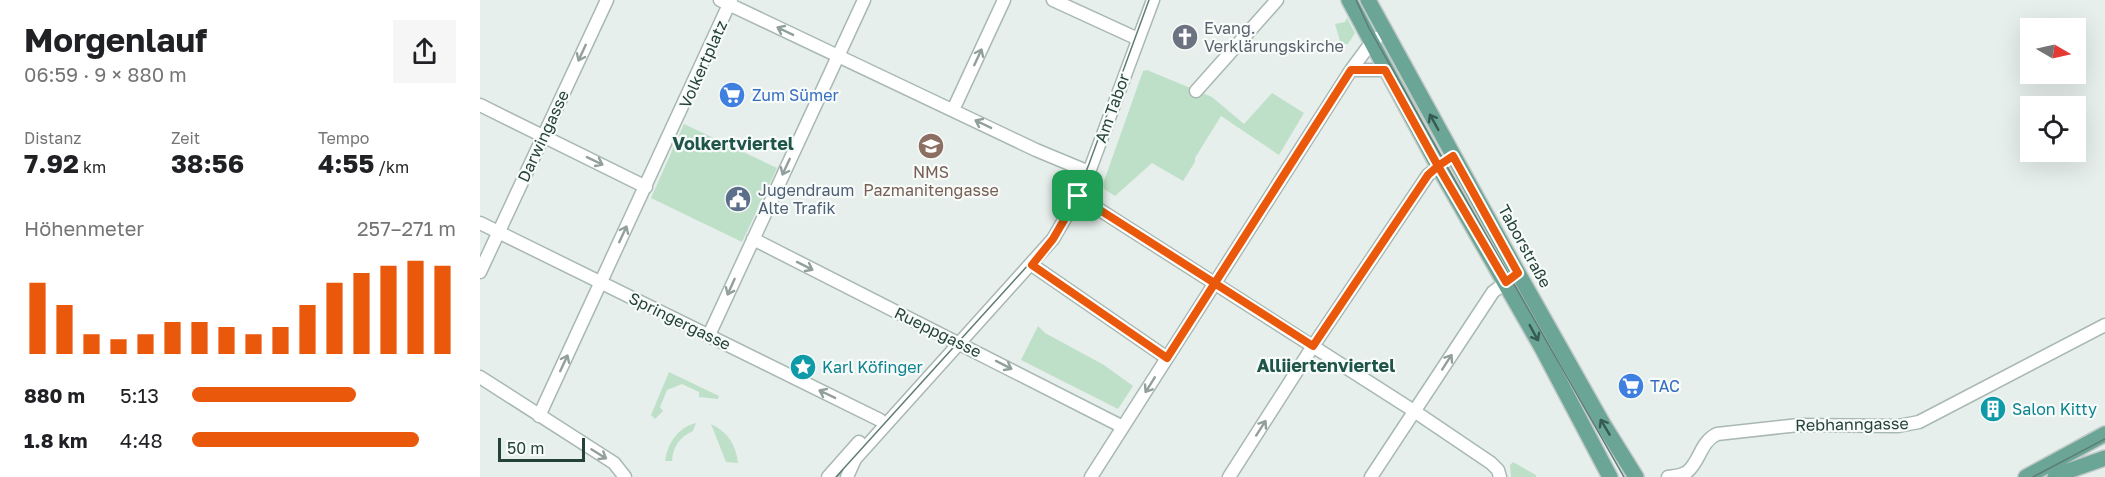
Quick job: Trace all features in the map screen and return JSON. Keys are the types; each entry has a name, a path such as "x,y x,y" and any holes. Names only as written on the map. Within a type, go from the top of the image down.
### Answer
{"main road":[{"name":"Taborstraße","path":"1348,0 1438,166 1512,278 1636,477"},
{"name":"Taborstraße","path":"1368,0 1453,156 1610,477"},
{"path":"2026,477 2105,434"},
{"path":"2055,477 2105,458"}],"street":[{"name":"Darwingasse","path":"480,272 607,0"},
{"path":"709,335 864,0"},
{"path":"953,110 1004,0"},
{"path":"1053,0 1138,39"},
{"name":"Am Tabor","path":"848,476 855,459 1053,239 1089,172 1153,0"},
{"path":"1196,91 1277,0"},
{"name":"Volkertplatz","path":"539,416 646,187 727,1 838,57 1036,150 1089,172"},
{"path":"1091,477 1351,70 1371,43 1384,32"},
{"path":"1351,70 1385,70"},
{"path":"480,105 646,187"},
{"path":"1229,477 1313,346 1428,175 1453,156"},
{"path":"1078,196 1414,411 1491,463 1498,470 1500,477"},
{"name":"Springergasse","path":"480,223 880,420"},
{"name":"Rueppgasse","path":"753,239 956,347 1123,427"},
{"path":"1032,265 1167,358"},
{"path":"1371,477 1492,292 1512,278"},
{"name":"Rebhanngasse","path":"1668,477 1689,471 1709,439 1728,432 1799,424 1898,426 1919,423 2105,325"},
{"name":"Am Tabor","path":"828,477 918,380 956,347"},
{"path":"480,377 614,464 625,477"}],"green space":[{"path":"1347,18 1355,33 1348,44 1345,44 1340,41 1335,24 1345,22"},
{"path":"1147,70 1212,97 1244,124 1272,93 1304,113 1279,155 1221,116 1183,181 1152,163 1115,196 1104,189 1103,184 1143,71"},
{"path":"684,124 777,168 742,242 651,198"},
{"path":"1038,326 1045,333 1104,365 1133,386 1118,409 1021,360"},
{"path":"669,372 719,396 718,399 699,397 699,392 682,384 667,390 660,407 663,411 655,419 651,415"},
{"path":"696,423 693,431 678,443 672,461 665,461 674,437 689,425"},
{"path":"711,424 730,440 738,463 726,462"},
{"path":"1513,462 1536,477 1511,477 1510,465"}],"tram line":[{"path":"836,477 1030,263 1059,224 1077,194 1149,0"},
{"path":"1356,0 1369,28 1624,477"},
{"path":"2033,477 2105,439"}],"place":[{"name":"Evang. Verklärungskirche","path":"1185,37"},
{"name":"Zum Sümer","path":"732,95"},
{"name":"NMS Pazmanitengasse","path":"931,146"},
{"name":"Jugendraum Alte Trafik","path":"738,199"},
{"name":"Karl Köfinger","path":"803,367"},
{"name":"TAC","path":"1631,386"},
{"name":"Salon Kitty","path":"1993,409"}],"district":[{"name":"Volkertviertel","path":"733,143"},
{"name":"Alliiertenviertel","path":"1326,365"}],"route":[{"path":"1078,196 1053,239 1032,265 1167,358 1215,282 1351,70 1385,70 1438,166 1453,156 1518,273 1506,282 1438,166 1428,175 1313,346 1215,282 1078,196"}]}
